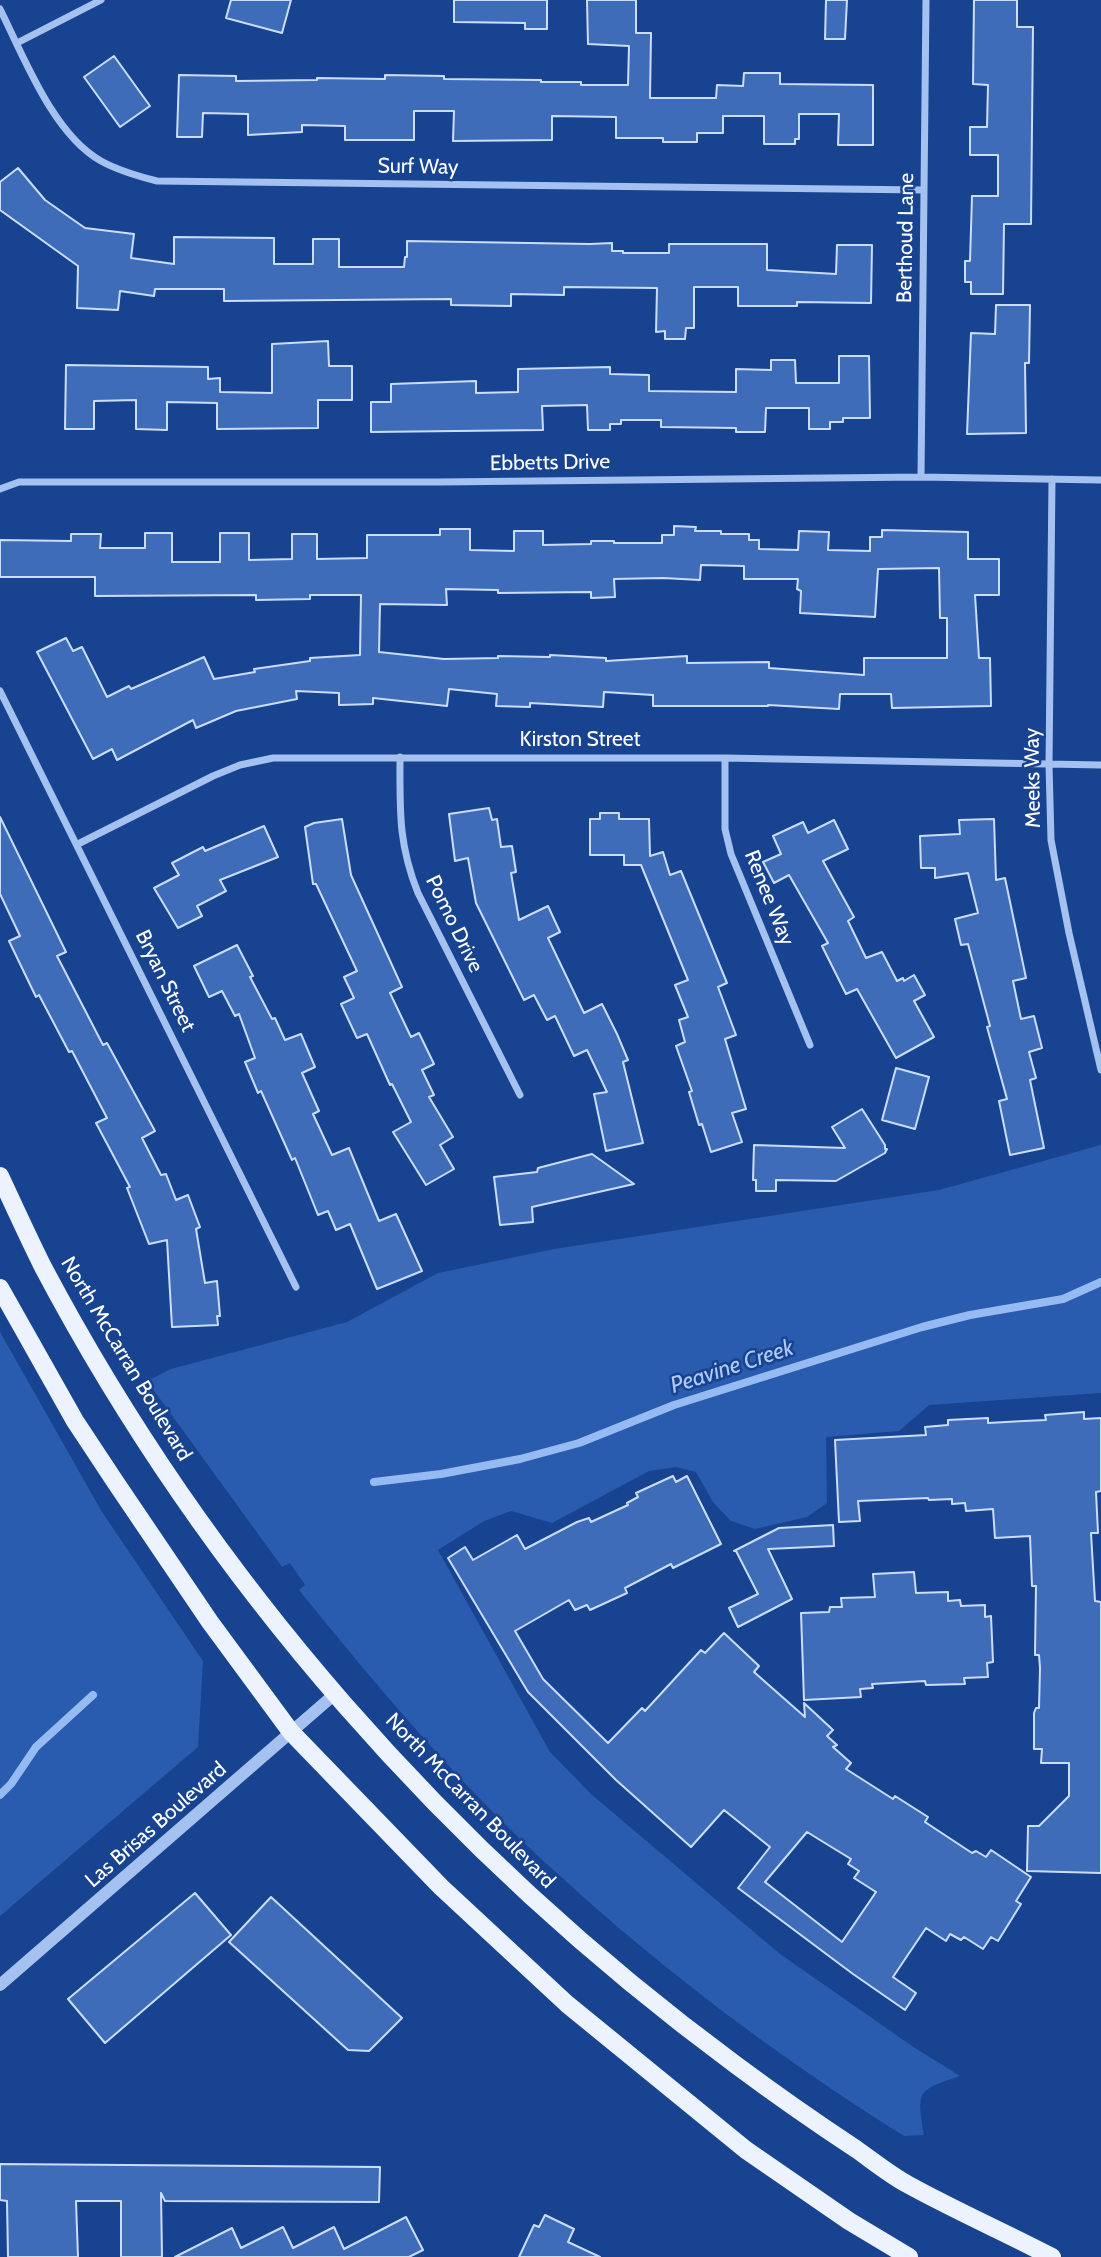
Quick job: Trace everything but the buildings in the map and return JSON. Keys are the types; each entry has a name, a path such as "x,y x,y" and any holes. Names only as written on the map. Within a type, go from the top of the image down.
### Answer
{"main road":[{"name":"North McCarran Boulevard","path":"0,1176 43,1266 118,1398 194,1513 275,1620 402,1770 498,1867 588,1949 687,2028 799,2111 905,2183 1052,2257"},
{"path":"0,1288 75,1421 210,1622 291,1732 441,1887 567,2004 746,2150 849,2221 909,2257"}],"street":[{"path":"17,43 101,0"},
{"name":"Berthoud Lane","path":"921,477 926,0"},
{"name":"Surf Way","path":"0,9 56,117 73,139 98,160 127,174 157,181 924,190"},
{"name":"Ebbetts Drive","path":"0,489 19,482 439,482 921,477 1101,480"},
{"name":"Meeks Way","path":"1052,479 1049,765 1051,841 1101,1070"},
{"name":"Bryan Street","path":"0,691 296,1287"},
{"name":"Pomo Drive","path":"400,757 400,833 407,866 520,1095"},
{"name":"Kirston Street","path":"78,844 213,776 240,765 273,758 725,758 1101,765"},
{"name":"Renee Way","path":"725,758 725,829 731,854 810,1045"},
{"name":"Las Brisas Boulevard","path":"0,1985 336,1693"}],"shaded area":[{"path":"1101,1145 1101,1393 929,1405 899,1431 826,1437 827,1503 807,1517 755,1529 731,1521 713,1502 696,1472 676,1467 649,1471 552,1523 511,1511 484,1521 438,1550 550,1752 591,1794 780,1954 960,2076 927,2089 923,2094 920,2109 924,2135 904,2136 813,2077 683,1980 600,1911 489,1808 392,1701 299,1590 305,1585 290,1563 282,1567 147,1381 171,1369 347,1322 438,1273 554,1249 939,1190"},
{"path":"0,1332 102,1512 203,1661 198,1747 0,1916"}],"waterway":[{"name":"Peavine Creek","path":"374,1482 441,1474 520,1459 579,1443 674,1405 922,1327 970,1315 1063,1299 1101,1282"},
{"name":"Peavine Creek","path":"0,1795 11,1784 36,1747 93,1695"}]}
